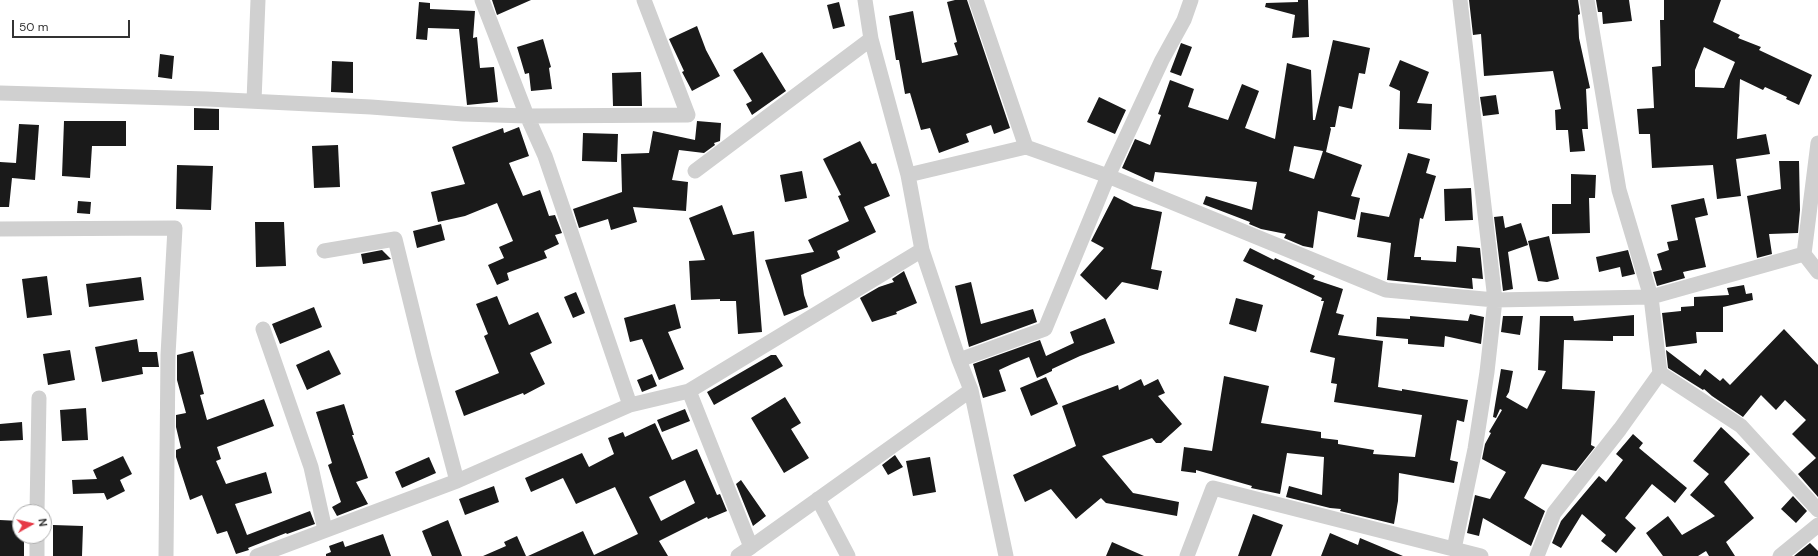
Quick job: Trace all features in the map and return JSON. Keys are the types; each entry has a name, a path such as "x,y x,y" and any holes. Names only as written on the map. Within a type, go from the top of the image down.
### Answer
{"street":[{"path":"254,101 258,0"},
{"path":"482,0 527,116 545,156 630,405"},
{"path":"0,93 254,101 463,114 527,116 688,115 644,0"},
{"path":"865,0 871,39 908,175 922,250 959,360 971,390 1006,556"},
{"path":"976,0 1026,146"},
{"path":"959,360 1045,329 1108,176 1162,60 1184,20 1191,0"},
{"path":"1454,549 1475,449 1487,372 1495,300 1460,0"},
{"path":"1537,556 1554,513 1620,429 1660,373 1651,297 1619,190 1587,0"},
{"path":"695,172 871,39"},
{"path":"1818,143 1804,254 1818,272"},
{"path":"908,175 1026,146 1108,176 1386,290 1495,300 1651,297 1804,254"},
{"path":"0,229 175,228 168,355 166,556"},
{"path":"324,250 395,239 424,358 457,481"},
{"path":"257,556 457,481 630,405 689,391 922,250"},
{"path":"262,329 311,467 325,530"},
{"path":"1660,373 1741,426 1818,510"},
{"path":"738,556 971,390"},
{"path":"689,391 751,547"},
{"path":"37,504 39,398"},
{"path":"1187,556 1213,488 1481,556"},
{"path":"818,499 848,556"},
{"path":"1780,556 1818,525"},
{"path":"37,544 37,556"}],"building":[{"path":"492,0 531,0 497,15"},
{"path":"967,0 1010,128 994,134 991,125 966,134 969,142 939,153 930,128 921,130 910,93 905,94 899,60 896,60 889,16 913,11 922,63 958,55 954,43 957,42 947,2"},
{"path":"1298,0 1308,0 1309,37 1292,38 1295,15 1265,7 1266,3 1298,2"},
{"path":"1469,0 1578,0 1580,14 1578,15 1579,38 1590,88 1586,89 1588,129 1582,129 1585,151 1570,152 1568,130 1556,130 1555,110 1561,109 1553,71 1484,76 1481,34 1473,35"},
{"path":"1596,0 1629,0 1632,21 1603,24 1602,12 1598,12"},
{"path":"1664,0 1721,0 1713,22 1740,35 1738,38 1761,47 1759,50 1812,75 1799,105 1786,99 1787,97 1765,87 1763,90 1740,79 1737,139 1766,134 1770,154 1736,159 1741,196 1717,199 1713,165 1652,168 1650,134 1639,134 1637,109 1654,108 1652,67 1661,66 1660,20 1664,20","holes":["1704,47 1735,62 1724,88 1695,87 1695,70"]},
{"path":"419,2 430,3 430,9 475,11 473,38 477,37 480,68 494,67 498,102 467,105 459,29 428,28 427,40 416,39"},
{"path":"839,2 845,26 833,29 827,5"},
{"path":"697,26 706,50 720,76 692,91 682,72 684,71 669,39"},
{"path":"543,39 551,67 549,68 552,89 531,91 529,73 525,74 517,47"},
{"path":"1333,40 1370,48 1365,74 1359,73 1352,109 1339,106 1335,127 1330,127 1331,129 1326,152 1362,165 1351,196 1360,198 1355,220 1318,211 1313,248 1303,246 1284,238 1286,234 1261,229 1249,224 1250,222 1203,204 1206,196 1252,210 1257,182 1155,172 1153,182 1122,168 1135,139 1150,145 1161,115 1158,114 1170,80 1194,89 1188,107 1228,120 1242,84 1259,91 1245,128 1275,139 1287,63 1311,70 1313,120 1315,120","holes":["1294,146 1323,151 1314,179 1289,171"]},
{"path":"1181,43 1192,47 1181,76 1170,72"},
{"path":"762,52 786,91 752,115 746,104 752,101 733,70"},
{"path":"160,54 174,56 172,79 158,77"},
{"path":"1400,60 1429,72 1417,103 1432,104 1431,130 1399,129 1400,91 1389,86"},
{"path":"332,61 353,62 353,93 331,92"},
{"path":"641,72 642,106 613,106 612,73"},
{"path":"1496,95 1499,114 1483,116 1480,97"},
{"path":"1099,97 1126,110 1115,134 1087,122"},
{"path":"194,108 219,109 219,130 194,130"},
{"path":"64,121 126,121 126,146 92,146 90,178 62,176"},
{"path":"697,121 721,123 720,141 714,143 715,145 704,153 679,150 672,180 688,182 686,211 633,207 637,222 611,230 608,219 579,228 573,209 622,192 621,154 649,153 653,131 695,140"},
{"path":"19,124 39,125 35,180 12,178 9,207 0,207 0,162 16,163"},
{"path":"519,127 529,156 509,163 523,196 540,190 549,216 555,215 562,233 555,235 559,244 544,251 547,258 507,273 509,280 497,285 488,265 504,258 499,247 513,241 497,203 465,216 438,222 431,192 465,184 452,147 503,128 504,133"},
{"path":"583,133 618,134 617,162 582,161"},
{"path":"860,141 872,164 876,163 890,196 864,207 876,232 837,251 840,258 801,275 804,295 808,307 784,316 765,260 814,252 808,240 849,221 838,196 841,195 823,159"},
{"path":"338,145 340,187 314,188 312,146"},
{"path":"1408,153 1430,159 1426,173 1436,176 1423,219 1420,218 1414,257 1421,257 1421,260 1456,262 1457,246 1480,248 1483,279 1472,278 1473,289 1387,280 1391,243 1357,237 1361,212 1389,217"},
{"path":"1779,161 1799,161 1800,210 1798,233 1769,234 1772,254 1757,258 1747,196 1781,189"},
{"path":"177,165 213,166 211,210 176,209"},
{"path":"802,171 807,198 785,202 780,175"},
{"path":"1571,174 1596,175 1595,198 1589,198 1590,233 1552,234 1552,204 1571,204"},
{"path":"1471,188 1473,220 1445,221 1444,189"},
{"path":"1114,196 1134,206 1162,212 1151,269 1162,271 1158,290 1122,282 1106,300 1080,275 1104,248 1091,241"},
{"path":"1704,198 1708,215 1695,218 1706,267 1683,272 1685,278 1657,286 1653,272 1662,270 1657,254 1669,250 1667,242 1678,240 1671,205"},
{"path":"78,201 91,202 90,214 77,213"},
{"path":"722,205 733,235 754,231 762,332 738,334 736,301 720,301 720,299 691,300 689,261 705,260 689,218"},
{"path":"1503,216 1505,228 1521,223 1528,245 1508,252 1513,289 1503,291 1494,217"},
{"path":"255,222 284,222 286,266 256,267"},
{"path":"441,224 445,240 417,248 413,231"},
{"path":"1549,236 1559,279 1547,282 1538,281 1528,241"},
{"path":"1250,248 1274,260 1275,258 1315,276 1313,279 1343,289 1336,313 1344,315 1338,335 1383,341 1378,387 1402,391 1402,389 1468,400 1464,422 1457,420 1450,460 1458,462 1454,483 1399,473 1398,501 1394,524 1340,511 1341,509 1330,508 1286,497 1289,486 1322,495 1324,457 1287,453 1280,494 1251,488 1252,486 1196,470 1196,473 1181,471 1184,447 1212,451 1224,376 1269,386 1261,423 1321,432 1321,438 1338,440 1338,444 1374,450 1373,454 1415,457 1422,415 1334,402 1337,384 1331,383 1335,358 1310,352 1324,301 1321,301 1322,298 1243,261"},
{"path":"382,250 391,259 363,264 361,254"},
{"path":"1628,250 1635,274 1622,277 1620,267 1599,272 1596,257"},
{"path":"904,271 917,303 896,312 897,314 872,322 860,298 879,287 894,282 892,279"},
{"path":"47,276 52,315 27,318 22,279"},
{"path":"141,277 144,300 89,307 86,284"},
{"path":"971,282 981,324 1033,309 1037,322 969,347 955,286"},
{"path":"1744,285 1746,294 1752,293 1753,300 1723,307 1723,332 1696,332 1697,343 1666,347 1662,313 1681,311 1681,307 1694,306 1694,297 1729,295 1727,288"},
{"path":"576,292 585,313 573,318 564,297"},
{"path":"497,296 509,325 538,312 552,343 530,353 545,384 524,395 523,393 464,416 455,391 499,373 484,336 488,334 476,304"},
{"path":"1236,298 1263,305 1256,332 1229,324"},
{"path":"675,304 681,328 668,332 684,369 659,380 642,339 630,342 624,318"},
{"path":"314,307 322,327 280,344 272,324"},
{"path":"1470,314 1484,317 1481,344 1445,336 1444,347 1408,344 1408,339 1376,336 1377,317 1410,319 1410,316 1468,321"},
{"path":"1634,315 1634,336 1613,336 1613,341 1564,340 1562,389 1595,391 1591,445 1595,447 1576,471 1542,464 1524,498 1545,511 1531,546 1483,518 1479,536 1467,533 1475,495 1490,499 1506,472 1482,459 1485,444 1491,433 1489,432 1502,410 1500,409 1496,418 1493,417 1501,369 1513,371 1509,392 1506,397 1527,409 1546,371 1538,370 1540,316 1573,316 1574,321"},
{"path":"1503,316 1523,316 1520,335 1501,332"},
{"path":"1105,318 1115,343 1080,356 1037,378 1029,357 1012,364 999,370 1006,391 983,398 973,364 1040,340 1046,356 1074,343 1070,332"},
{"path":"1784,329 1818,365 1818,497 1798,474 1816,458 1792,434 1806,420 1785,400 1776,410 1761,395 1743,417 1704,389 1703,390 1668,368 1666,350 1700,376 1705,369 1720,381 1723,378 1730,385"},
{"path":"137,339 139,352 157,352 159,367 142,367 143,374 102,382 95,347"},
{"path":"70,350 75,380 48,385 43,354"},
{"path":"329,350 341,374 307,390 296,365"},
{"path":"193,351 204,394 200,395 207,420 264,399 274,426 217,447 221,459 216,461 226,484 266,472 272,493 235,504 247,535 310,511 315,524 287,534 286,533 248,548 249,550 236,554 227,531 217,534 202,495 190,500 176,457 176,450 181,448 176,427 176,415 186,413 177,380 177,355"},
{"path":"771,355 776,355 783,366 714,405 707,392"},
{"path":"652,374 657,386 642,392 637,380"},
{"path":"1046,377 1058,404 1031,416 1020,388"},
{"path":"1141,379 1144,386 1158,379 1165,393 1158,396 1182,424 1161,443 1156,443 1152,438 1102,456 1133,493 1179,502 1177,516 1106,503 1101,498 1076,519 1051,489 1025,502 1013,475 1076,446 1062,406 1118,385 1119,390"},
{"path":"785,397 801,423 791,429 809,458 784,473 751,418"},
{"path":"344,404 354,435 352,435 368,478 356,482 368,504 337,516 332,507 341,502 328,465 332,463 316,412"},
{"path":"86,408 88,440 62,441 60,410"},
{"path":"685,409 690,421 662,432 657,420"},
{"path":"22,422 23,440 0,441 0,424"},
{"path":"655,423 672,460 697,449 717,495 720,494 727,511 708,519 707,517 659,541 668,556 528,556 583,531 594,555 638,534 615,487 576,504 563,478 531,492 525,478 582,453 589,467 614,454 608,438 623,432 625,437","holes":["685,480 695,503 661,521 649,497"]},
{"path":"1721,427 1750,454 1724,482 1754,518 1726,542 1735,556 1709,556 1706,551 1698,556 1663,556 1646,533 1668,516 1682,535 1715,516 1690,495 1709,474 1693,461"},
{"path":"1633,434 1643,443 1639,448 1687,488 1675,503 1652,484 1625,518 1636,528 1616,553 1601,541 1606,535 1582,514 1561,548 1552,543 1561,521 1599,476 1606,482 1623,460 1616,454"},
{"path":"895,455 903,467 888,475 882,465"},
{"path":"123,456 132,474 120,480 125,491 107,500 104,493 73,494 72,480 97,479 93,470"},
{"path":"429,457 436,473 402,488 395,472"},
{"path":"930,457 936,492 913,496 906,461"},
{"path":"741,480 766,516 753,526 736,484"},
{"path":"494,486 499,502 465,515 459,499"},
{"path":"1793,496 1807,511 1796,523 1781,509"},
{"path":"1253,514 1283,525 1271,556 1238,556"},
{"path":"0,520 12,521 12,544 24,544 24,556 0,556"},
{"path":"448,520 462,556 432,556 422,531"},
{"path":"53,525 83,526 82,556 53,556"},
{"path":"1330,533 1358,545 1360,538 1403,556 1321,556"},
{"path":"383,534 391,556 326,556 326,554 331,552 329,546 343,541 345,547"},
{"path":"517,536 526,556 483,556 506,546 504,542"},
{"path":"1112,542 1144,556 1106,556"},
{"path":"1810,543 1818,551 1818,556 1794,556"}]}
